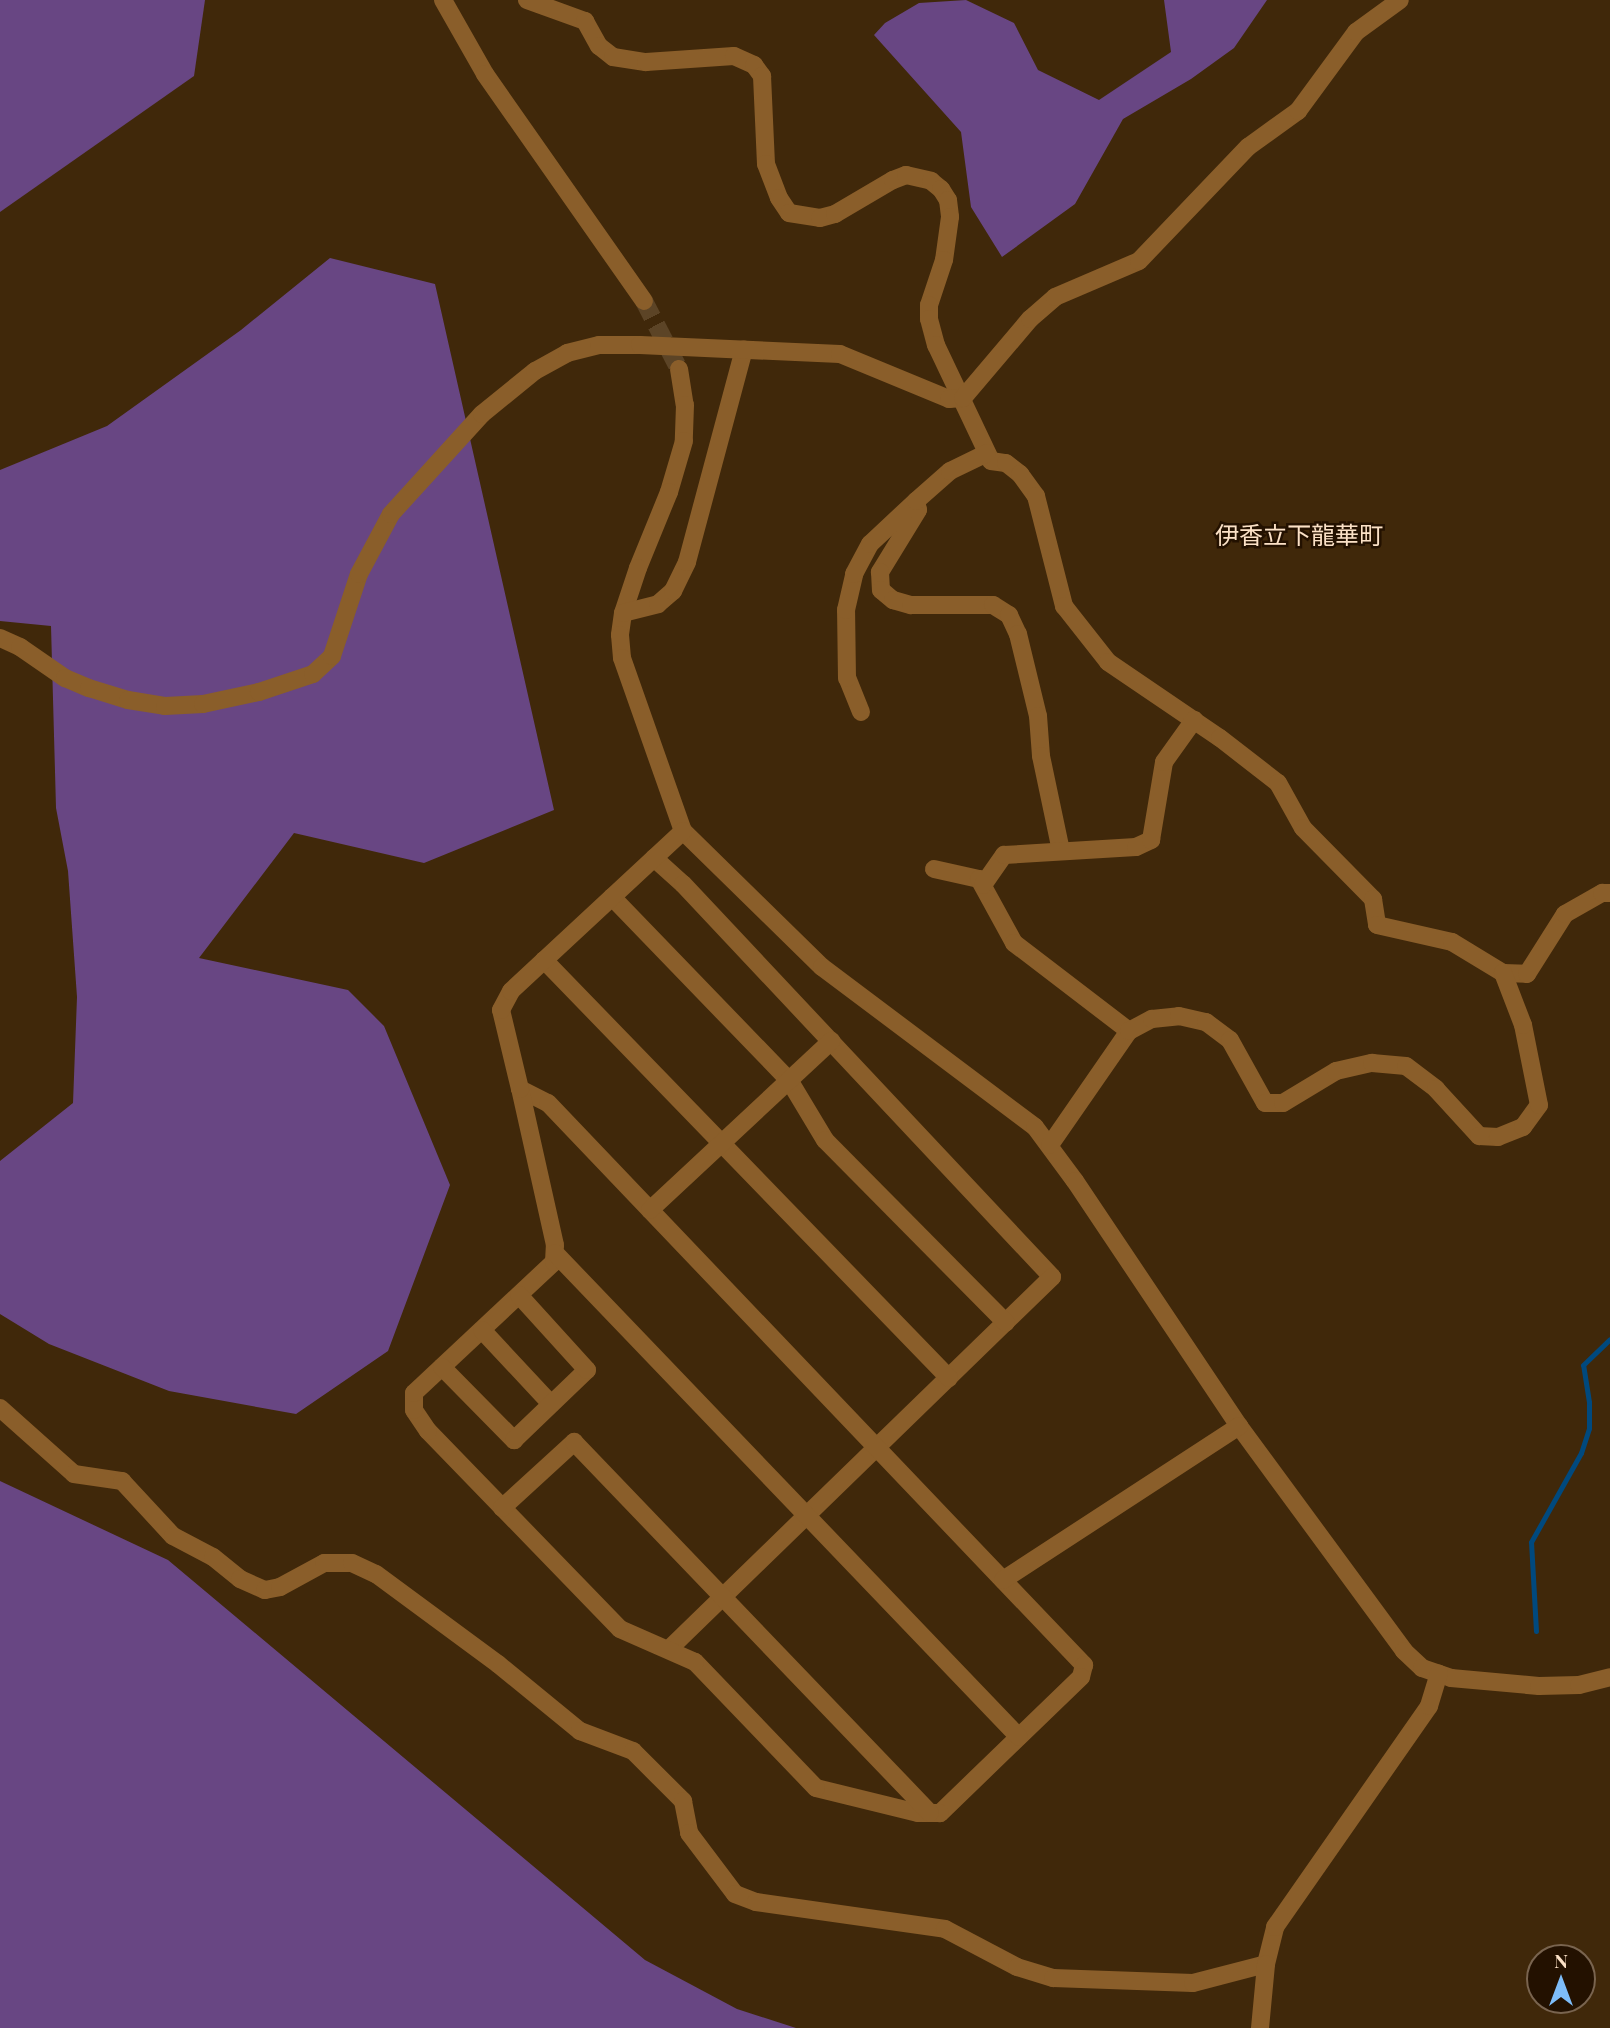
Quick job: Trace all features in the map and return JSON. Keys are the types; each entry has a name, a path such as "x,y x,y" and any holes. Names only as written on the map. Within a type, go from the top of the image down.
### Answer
{"street":[{"path":"443,0 485,74 644,302"},
{"path":"527,0 585,21 599,46 613,57 646,62 734,56 754,65 762,76 766,163 779,198 789,213 820,218 835,214 893,180 906,176 931,181 941,189 948,200 950,217 944,260 929,305 929,318 936,345 991,461 1006,463 1020,474 1036,496 1064,606 1108,662 1194,720 1278,783 1303,828 1373,900 1377,925 1452,942 1503,973 1527,974 1565,914 1602,892 1610,893"},
{"path":"0,638 20,647 65,678 89,688 128,700 165,706 203,704 259,692 313,674 332,656 359,574 391,514 482,414 535,371 567,353 599,345 840,354 949,400 963,398 1030,319 1055,297 1139,261 1248,147 1298,111 1356,32 1400,0"},
{"path":"623,613 658,604 673,591 687,562 744,349"},
{"path":"679,369 685,405 684,441 669,492 623,613 622,657 684,831 822,967 1012,1108 1050,1145 1239,1426 1404,1651 1422,1668 1439,1674 1539,1686 1579,1685 1610,1677"},
{"path":"861,712 847,678 846,610 854,574 870,544 916,501 950,471 987,453"},
{"path":"916,501 918,510 880,572 881,590 893,600 911,605 993,605 1009,615 1018,634 1038,716 1041,756 1061,851"},
{"path":"983,885 1004,855 1136,847 1151,840 1164,762 1194,720"},
{"path":"520,1089 548,1103 1084,1665 1081,1677 940,1812 918,1812 816,1788 695,1662 620,1629 428,1431 414,1410 414,1394 554,1262 555,1253 501,1010 511,990 684,831"},
{"path":"654,858 831,1041 1052,1277 669,1649"},
{"path":"934,869 979,879 1014,943 1129,1031"},
{"path":"612,897 789,1080 825,1140 1006,1323"},
{"path":"544,960 949,1378"},
{"path":"1050,1145 1129,1031 1152,1019 1179,1016 1206,1022 1230,1040 1265,1103 1283,1103 1336,1071 1372,1063 1406,1066 1436,1089 1479,1136 1498,1138 1523,1127 1539,1105 1523,1025 1503,973"},
{"path":"650,1210 831,1041"},
{"path":"555,1253 1019,1737"},
{"path":"442,1367 514,1440 587,1370 519,1296"},
{"path":"482,1330 551,1404"},
{"path":"0,1408 74,1474 122,1481 173,1536 214,1557 240,1579 265,1590 280,1587 324,1563 352,1563 376,1574 498,1664 580,1731 633,1751 683,1801 689,1833 736,1894 756,1902 945,1929 1017,1967 1053,1978 1193,1983 1266,1964"},
{"path":"1003,1580 1239,1426"},
{"path":"502,1508 574,1441 930,1812"},
{"path":"1260,2028 1266,1964 1275,1927 1429,1706 1439,1674"}],"shaded area":[{"path":"0,0 205,0 194,76 0,212"},
{"path":"966,0 1014,23 1038,70 1099,100 1171,52 1164,0 1267,0 1234,48 1191,79 1123,119 1075,204 1002,257 971,207 961,132 874,35 885,23 919,3"},
{"path":"330,258 435,284 554,810 424,863 294,833 199,958 348,990 384,1026 450,1185 388,1351 296,1414 169,1391 49,1344 0,1314 0,1161 73,1103 77,997 68,871 56,808 51,626 0,621 0,470 107,426 241,330"},
{"path":"0,1481 168,1560 645,1960 737,2009 796,2028 0,2028"}],"waterway":[{"path":"1536,1631 1531,1542 1581,1453 1589,1428 1589,1402 1583,1365 1610,1339"}],"tunnel":[{"path":"644,301 679,369"}],"district":[{"name":"伊香立下龍華町","path":"1299,535"}]}
